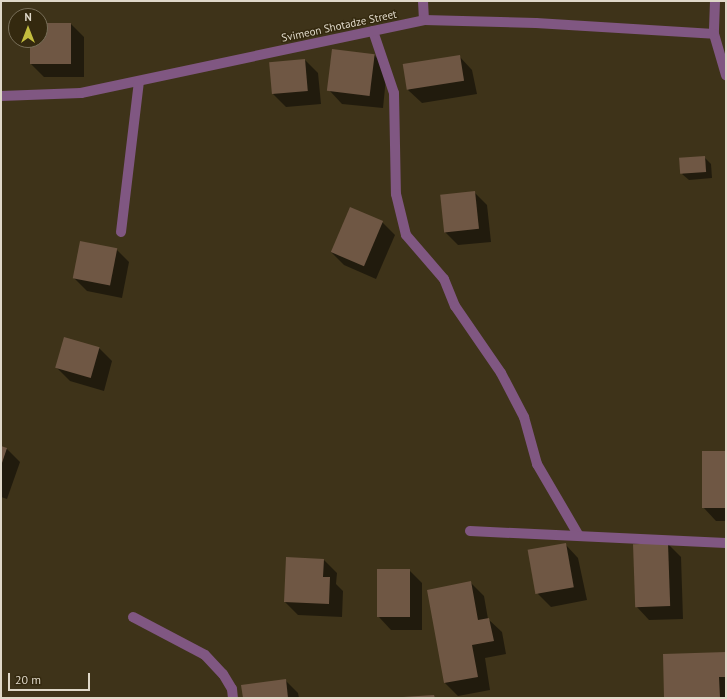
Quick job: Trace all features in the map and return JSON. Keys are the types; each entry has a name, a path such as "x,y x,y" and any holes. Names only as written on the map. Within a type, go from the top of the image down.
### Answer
{"street":[{"path":"423,1 424,20"},
{"path":"714,1 714,34 726,75"},
{"name":"Svimeon Shotadze Street","path":"1,96 81,93 424,20 536,23 714,34"},
{"path":"373,31 394,93 396,194 406,235 444,279 455,306 501,373 524,416 537,464 579,536"},
{"path":"121,232 139,81"},
{"path":"470,531 726,543"},
{"path":"133,617 205,656 223,674 232,689 233,698"}],"building":[{"path":"48,23 71,23 71,64 30,64 30,48 48,48"},
{"path":"332,49 375,54 370,96 327,91"},
{"path":"460,55 464,81 407,90 403,64"},
{"path":"305,59 308,91 272,94 269,62"},
{"path":"705,156 706,172 680,174 679,158"},
{"path":"475,191 479,229 444,232 440,195"},
{"path":"350,207 383,221 364,266 331,252"},
{"path":"80,241 117,248 110,286 73,278"},
{"path":"64,337 100,347 91,378 55,368"},
{"path":"1,446 7,448 1,466"},
{"path":"702,451 726,451 726,508 702,508"},
{"path":"566,543 574,587 535,594 528,550"},
{"path":"668,543 670,606 635,607 633,544"},
{"path":"286,557 324,559 323,577 330,577 329,604 284,602"},
{"path":"377,569 410,569 410,617 377,617"},
{"path":"471,581 478,620 489,618 494,641 472,645 478,677 444,683 427,590"},
{"path":"726,652 726,677 719,677 720,698 664,698 663,654"},
{"path":"286,679 288,698 243,698 241,685"},
{"path":"434,695 435,698 403,698 403,697"}]}
